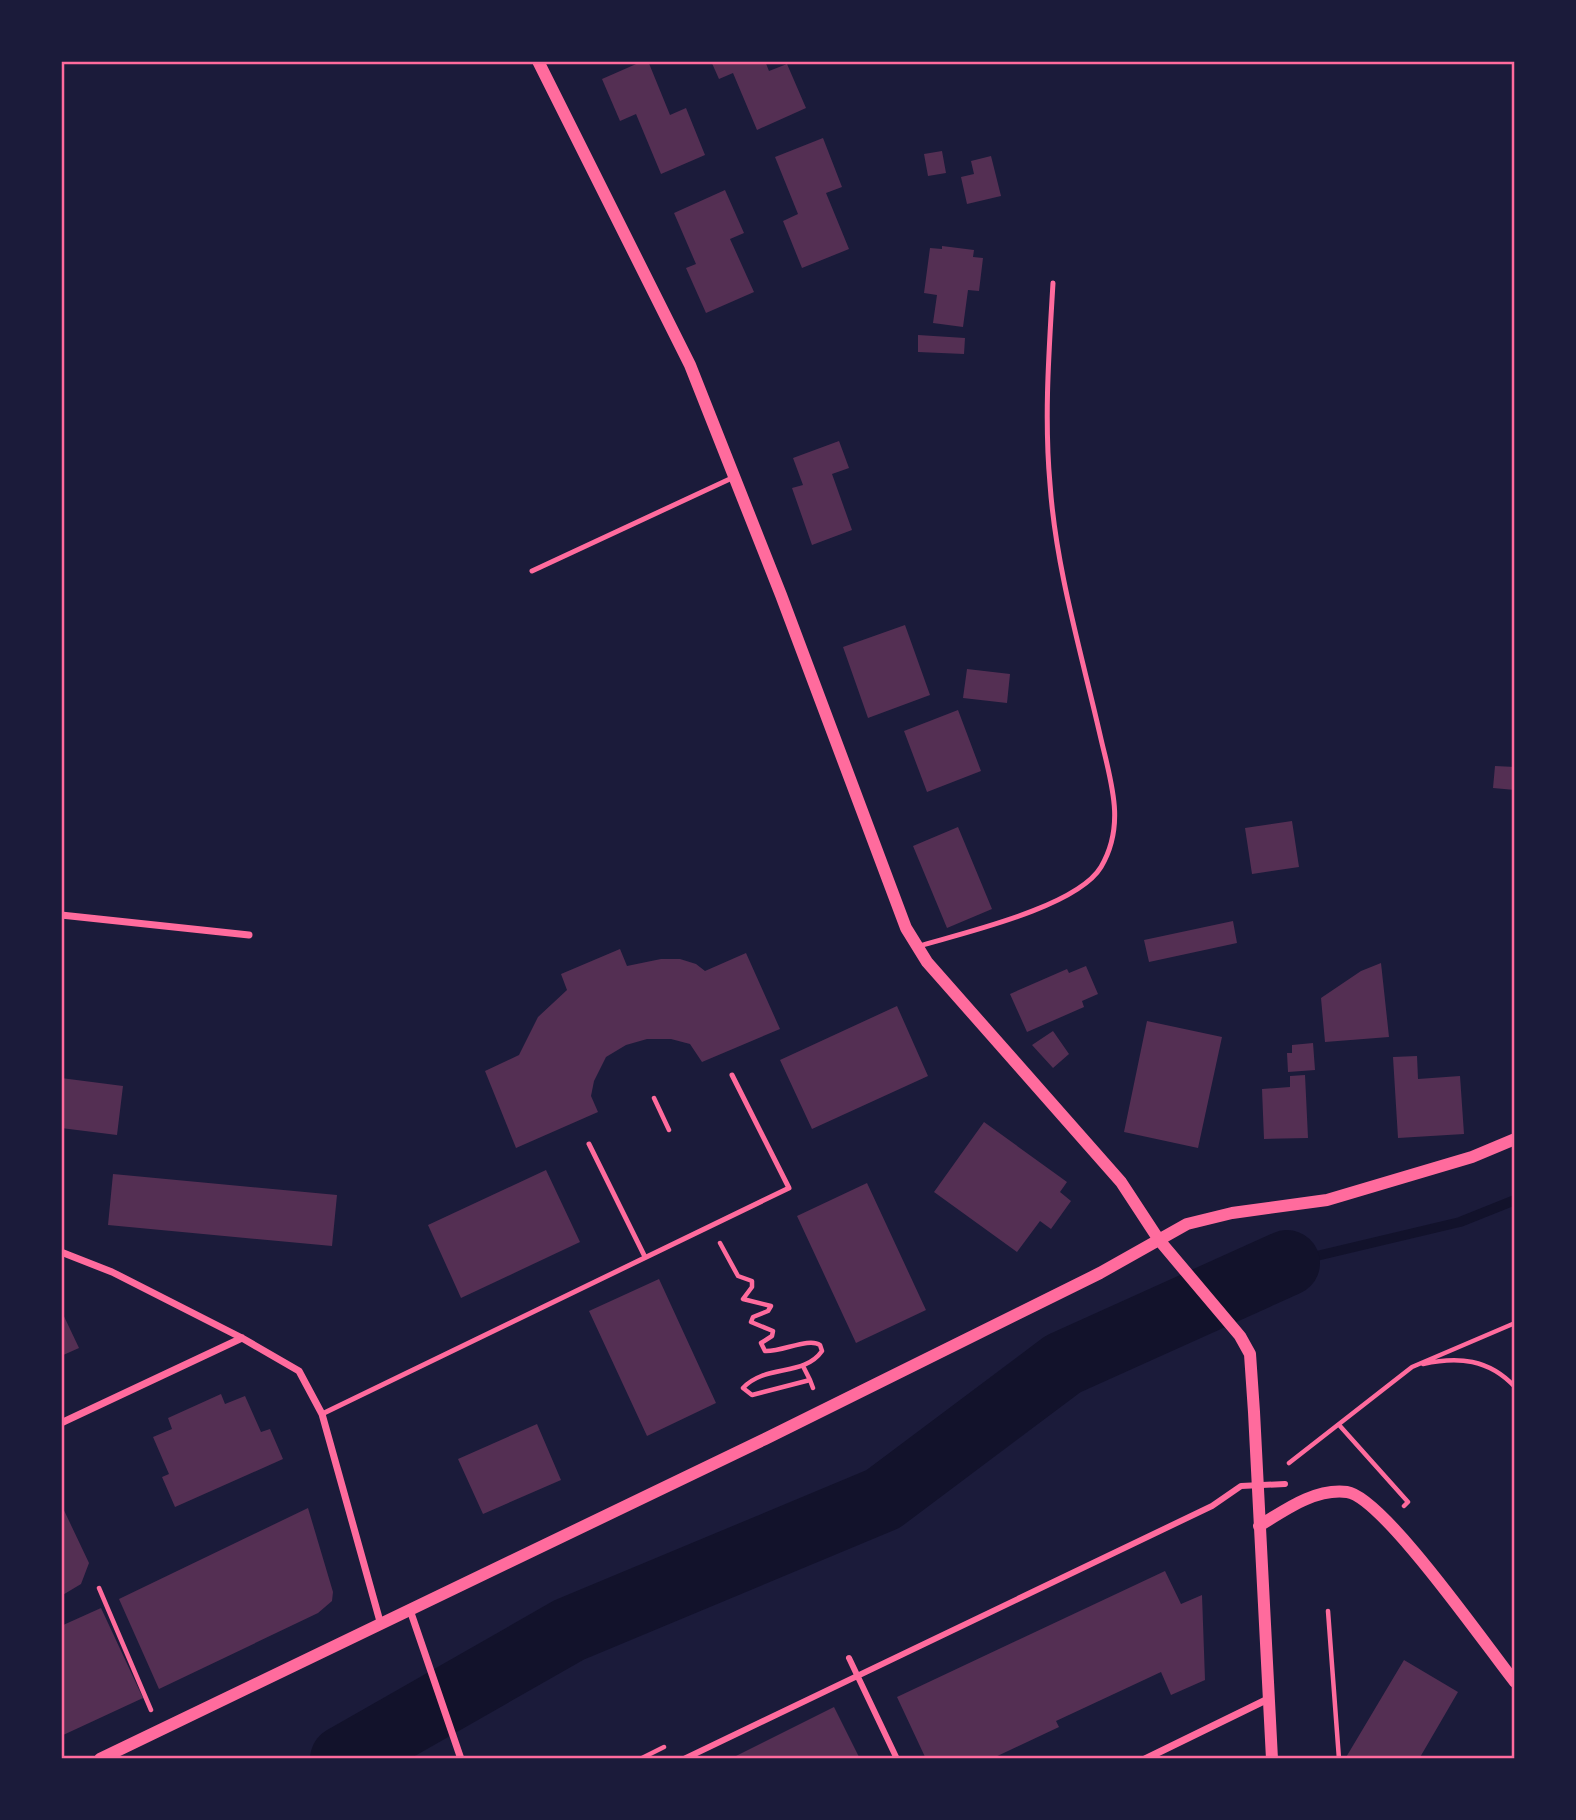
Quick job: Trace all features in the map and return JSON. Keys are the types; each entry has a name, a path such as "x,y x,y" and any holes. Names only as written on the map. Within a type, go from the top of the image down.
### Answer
{"street":[{"path":"538,61 690,365 735,476 906,928 916,947 1121,1182 1159,1240 1240,1336 1250,1354 1272,1759"},
{"path":"61,915 249,935"},
{"path":"100,1759 803,1420 1100,1273 1187,1224 1232,1213 1327,1200 1472,1157 1515,1139"},
{"path":"61,1252 112,1272 242,1338 299,1371 322,1414 381,1625"},
{"path":"61,1423 242,1338"},
{"path":"684,1759 1212,1506 1241,1486 1285,1484"},
{"path":"1259,1526 1295,1504 1326,1492 1349,1492 1388,1520 1515,1682"},
{"path":"410,1610 461,1759"},
{"path":"849,1658 897,1759"},
{"path":"1145,1759 1268,1699"}],"lane":[{"path":"916,947 1024,914 1072,892 1100,869 1113,838 1116,806 1072,620 1050,487 1046,402 1054,283"},
{"path":"532,571 735,476"},
{"path":"322,1414 789,1188 732,1075"},
{"path":"589,1144 645,1257"}],"path":[{"path":"654,1098 669,1130"},
{"path":"716,1235 738,1276 752,1281 752,1287 743,1299 771,1306 768,1311 753,1317 751,1322 773,1331 772,1335 761,1343 765,1351 780,1352 808,1341 820,1345 822,1351 817,1358 803,1366 774,1370 751,1379 743,1388 752,1395 810,1380"},
{"path":"1288,1464 1340,1426 1412,1367 1515,1323"},
{"path":"1412,1367 1448,1359 1476,1361 1504,1376 1515,1387"},
{"path":"803,1366 815,1387 792,1399 803,1420"},
{"path":"1340,1426 1408,1502 1388,1520"},
{"path":"99,1588 145,1697"},
{"path":"1328,1611 1339,1759"}],"building":[{"path":"648,61 670,115 686,108 705,155 661,174 636,114 620,121 602,79"},
{"path":"711,61 765,61 769,71 787,64 806,108 757,130 733,73 719,79"},
{"path":"823,138 842,187 826,193 849,249 802,268 783,221 798,214 775,157"},
{"path":"942,151 946,173 928,176 924,154"},
{"path":"991,156 1001,196 967,204 961,177 974,174 971,161"},
{"path":"725,190 744,233 730,239 754,292 706,313 686,268 696,264 674,213"},
{"path":"942,246 974,250 973,257 983,258 979,291 968,290 963,327 933,323 937,295 924,293 930,248 942,249"},
{"path":"918,335 965,338 964,354 918,352"},
{"path":"839,441 849,468 832,474 852,530 812,545 792,488 803,485 793,458"},
{"path":"905,625 930,695 868,718 843,647"},
{"path":"967,669 1010,674 1007,703 963,698"},
{"path":"958,710 981,771 927,792 904,731"},
{"path":"1495,766 1515,767 1515,790 1493,788"},
{"path":"1292,821 1299,867 1252,874 1245,828"},
{"path":"958,827 992,909 947,928 913,846"},
{"path":"1233,921 1237,943 1149,962 1144,940"},
{"path":"620,949 627,966 661,959 680,959 696,964 705,971 746,953 780,1029 702,1062 690,1044 671,1039 647,1039 626,1045 606,1057 594,1081 591,1096 598,1112 516,1148 485,1071 519,1055 538,1017 567,990 561,974"},
{"path":"1381,963 1389,1037 1325,1042 1321,998 1361,971"},
{"path":"1086,966 1098,994 1082,1001 1084,1007 1027,1032 1010,994 1067,969 1069,973"},
{"path":"897,1006 928,1076 812,1129 780,1060"},
{"path":"1147,1021 1222,1037 1198,1148 1124,1132"},
{"path":"1053,1031 1069,1054 1053,1068 1032,1045"},
{"path":"1313,1043 1315,1070 1288,1072 1287,1053 1292,1053 1292,1045"},
{"path":"1417,1056 1418,1079 1460,1076 1464,1134 1398,1138 1393,1057"},
{"path":"1305,1075 1308,1138 1264,1139 1262,1089 1290,1087 1290,1076"},
{"path":"61,1078 123,1086 117,1135 61,1128"},
{"path":"984,1122 1067,1182 1060,1192 1071,1201 1051,1229 1040,1221 1017,1252 934,1192"},
{"path":"546,1170 580,1242 461,1298 428,1225"},
{"path":"113,1174 337,1195 332,1246 108,1225"},
{"path":"867,1183 926,1310 856,1343 797,1216"},
{"path":"659,1279 716,1403 647,1436 589,1311"},
{"path":"61,1310 79,1348 61,1356"},
{"path":"221,1394 225,1404 245,1396 261,1432 270,1429 283,1459 175,1507 162,1477 169,1474 153,1437 172,1429 168,1418"},
{"path":"537,1424 561,1480 483,1514 458,1459"},
{"path":"61,1504 89,1563 81,1584 61,1596"},
{"path":"308,1508 333,1592 332,1601 318,1613 159,1689 119,1599"},
{"path":"1165,1571 1181,1604 1202,1595 1205,1680 1171,1695 1161,1672 1056,1721 1059,1727 991,1759 926,1759 897,1697"},
{"path":"101,1608 143,1698 61,1736 61,1626"},
{"path":"1404,1660 1458,1692 1419,1759 1345,1759"},
{"path":"834,1707 860,1759 730,1759"}],"waterway":[{"path":"1287,1263 1460,1222 1515,1200"},
{"path":"343,1759 569,1630 883,1499 1063,1364 1287,1263"}]}
